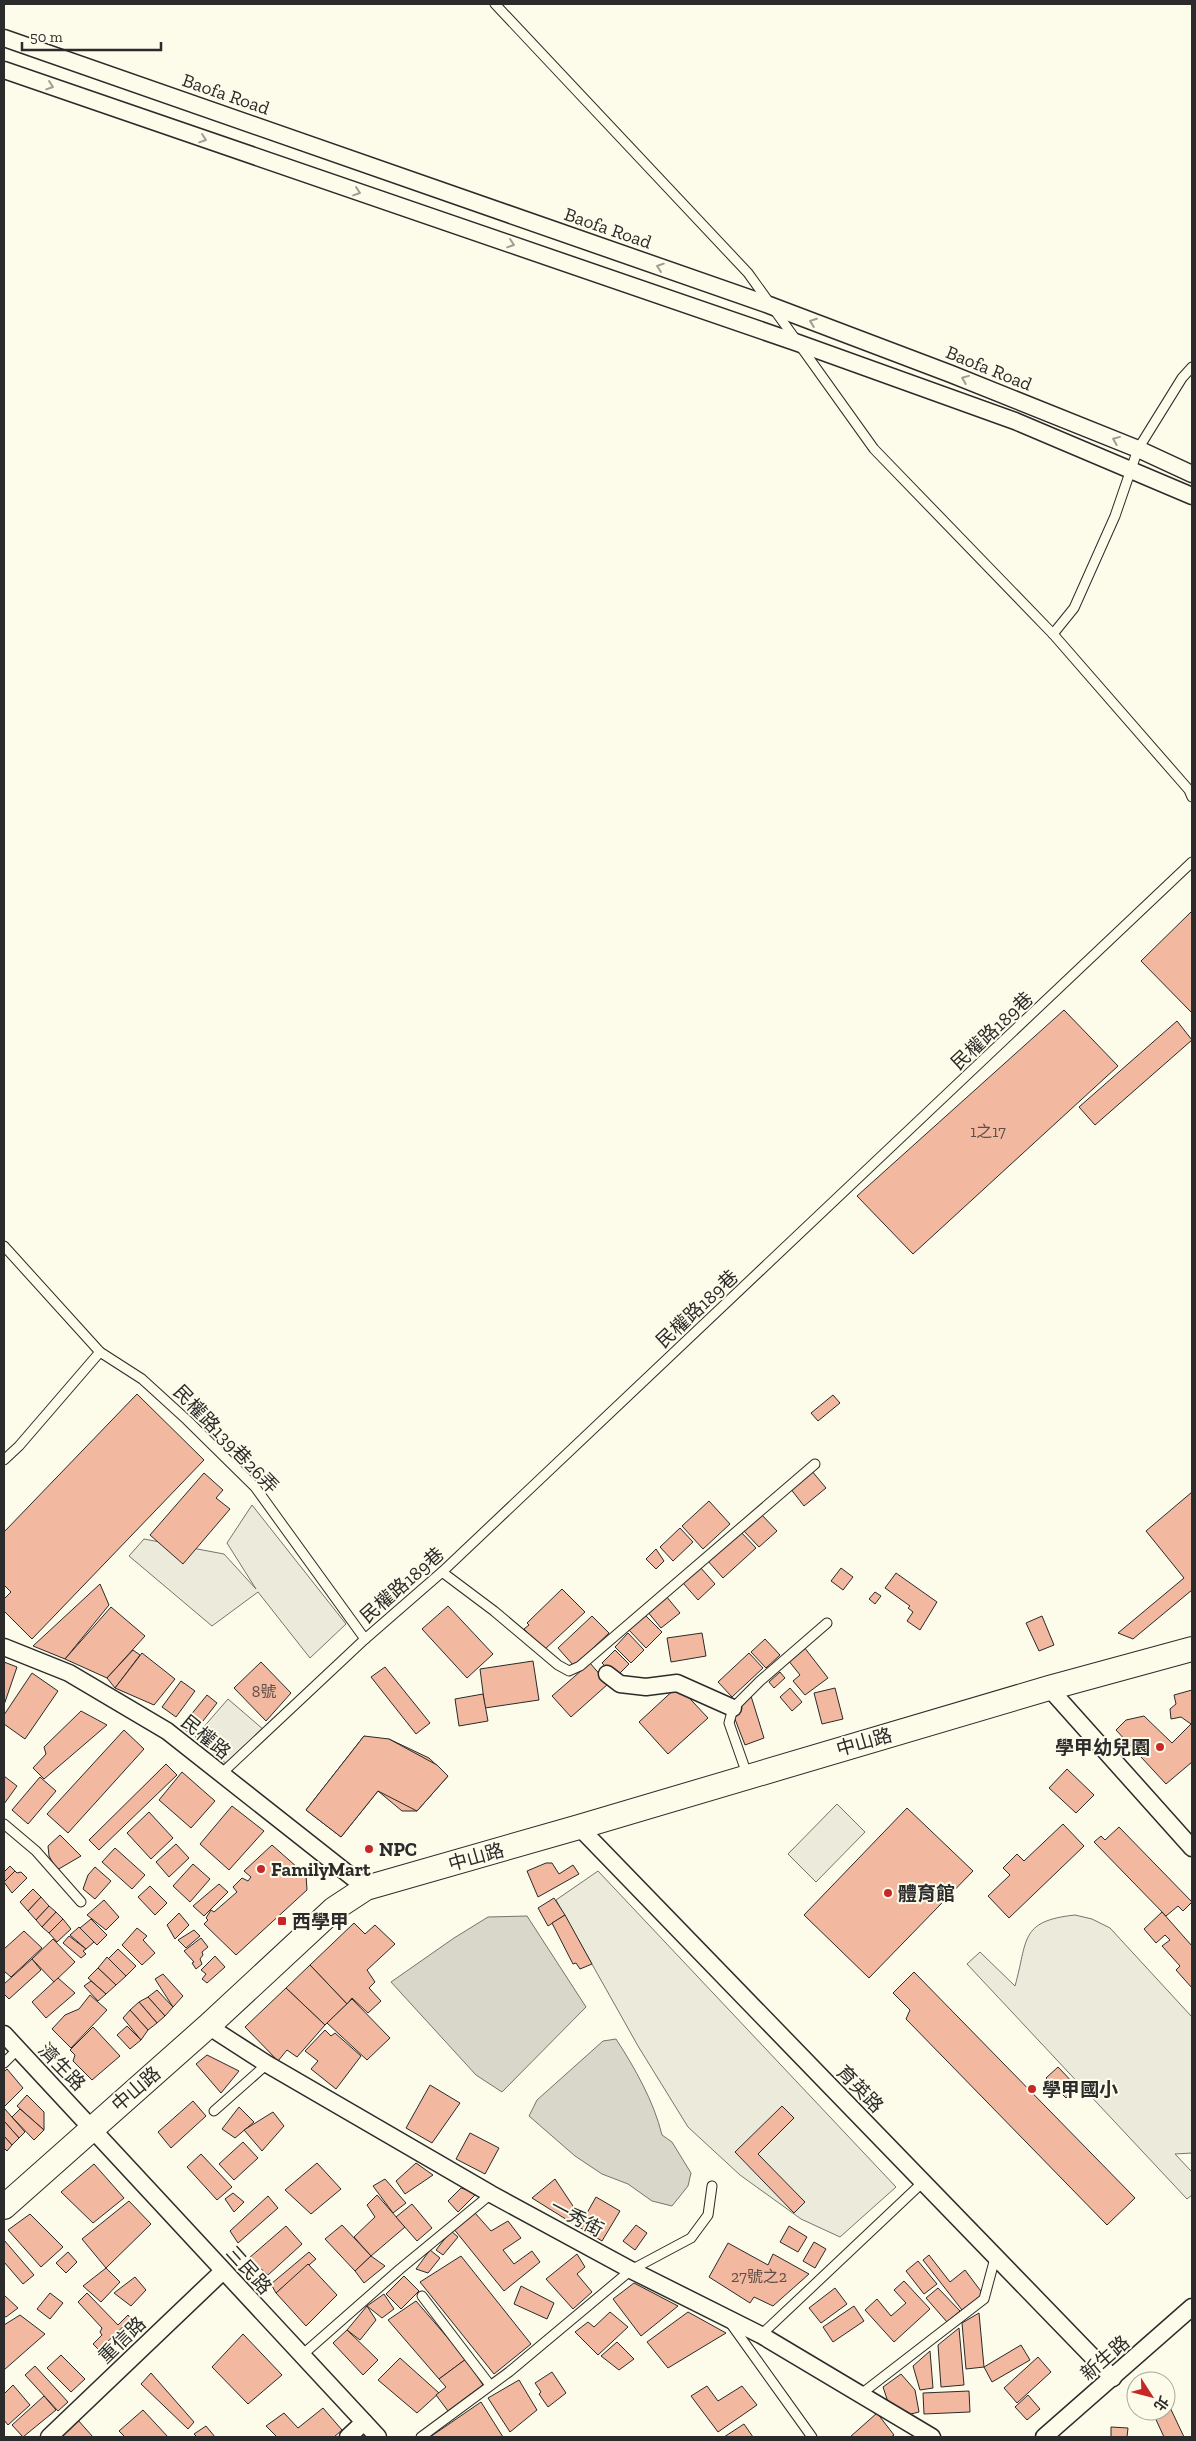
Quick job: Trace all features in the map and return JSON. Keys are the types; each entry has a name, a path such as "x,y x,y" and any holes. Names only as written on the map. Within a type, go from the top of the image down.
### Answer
{"main road":[{"name":"中山路","path":"4,2207 208,2026 334,1909 366,1888 579,1828 1049,1688 1192,1649"}],"street":[{"name":"Baofa Road","path":"4,38 769,305 1138,448 1192,474"},
{"path":"4,70 798,343 1015,422 1192,496"},
{"name":"民權路","path":"4,1646 69,1673 167,1731 220,1775 366,1888"},
{"path":"607,1674 620,1684 646,1687 677,1683 733,1708"},
{"path":"1049,1688 1192,1848"},
{"name":"育英路","path":"579,1828 1112,2378"},
{"name":"一秀街","path":"208,2026 267,2064 491,2194 632,2270 725,2315 932,2437"},
{"name":"濟生路","path":"4,2034 92,2127"},
{"name":"三民路","path":"92,2127 301,2356 378,2437"},
{"name":"重信路","path":"49,2437 223,2271"},
{"name":"新生路","path":"1044,2437 1192,2307"},
{"path":"348,2437 364,2422"}],"lane":[{"path":"495,4 748,273 769,305 874,449 1053,634 1189,790 1192,797"},
{"path":"1053,634 1074,608 1115,516 1138,448 1182,378 1192,367"},
{"name":"民權路189巷","path":"220,1775 365,1639 442,1572 1192,862"},
{"name":"民權路139巷26弄","path":"4,1246 100,1352 142,1379 255,1487 365,1639"},
{"path":"4,1460 19,1446 100,1352"},
{"path":"442,1572 494,1611 558,1665 569,1671 580,1666 815,1464"},
{"path":"748,1777 730,1723 733,1708 760,1680 827,1622"},
{"path":"4,1824 36,1851 81,1902"},
{"path":"4,2063 18,2049"},
{"path":"214,2111 267,2064"},
{"path":"761,2335 922,2183"},
{"path":"421,2437 509,2372 632,2270 691,2238 708,2214 712,2186"},
{"path":"301,2356 400,2269 491,2194"},
{"path":"861,2394 984,2298 995,2258"},
{"path":"422,2296 490,2385"},
{"path":"725,2315 812,2437"}],"shaded area":[{"path":"252,1505 346,1624 310,1658 258,1592 212,1626 129,1556 144,1539 224,1554 256,1589 227,1543"},
{"path":"228,1699 264,1730 228,1765 195,1737"},
{"path":"837,1804 865,1832 816,1882 788,1854"},
{"path":"598,1871 896,2187 840,2237 801,2219 740,2175 688,2127 638,2046 556,1900"},
{"path":"1075,1915 1092,1919 1110,1928 1192,2017 1192,2153 1175,2154 1192,2172 1192,2195 1187,2199 967,1964 980,1952 1015,1986 1025,1945 1035,1928 1044,1922"},
{"path":"527,1916 586,2007 502,2092 476,2075 391,1982 488,1917"},
{"path":"616,2039 643,2086 654,2110 662,2135 672,2142 691,2173 688,2186 672,2206 652,2201 628,2184 602,2174 575,2156 529,2116 537,2100 603,2041"}],"building":[{"path":"1192,911 1192,1013 1141,961"},
{"path":"1064,1010 1118,1066 913,1254 857,1196"},
{"path":"1177,1021 1192,1040 1095,1125 1079,1107"},
{"path":"137,1394 204,1460 32,1639 4,1611 4,1599 11,1592 4,1585 4,1532"},
{"path":"833,1395 840,1403 818,1421 811,1413"},
{"path":"811,1470 826,1488 804,1506 790,1488"},
{"path":"204,1473 223,1490 216,1498 230,1509 183,1564 150,1535"},
{"path":"1192,1492 1192,1590 1133,1639 1118,1633 1184,1578 1146,1531"},
{"path":"709,1501 730,1524 703,1549 682,1526"},
{"path":"761,1514 777,1531 759,1547 743,1530"},
{"path":"680,1528 693,1542 673,1561 660,1547"},
{"path":"740,1531 756,1548 723,1578 707,1560"},
{"path":"656,1549 664,1561 656,1569 646,1559"},
{"path":"700,1567 715,1584 698,1600 683,1583"},
{"path":"841,1568 853,1577 843,1590 831,1581"},
{"path":"896,1573 937,1602 920,1630 907,1621 913,1612 908,1608 910,1606 885,1588"},
{"path":"100,1584 109,1605 65,1659 33,1646"},
{"path":"562,1589 585,1612 544,1650 524,1629 529,1625 527,1623"},
{"path":"875,1592 881,1596 875,1604 869,1599"},
{"path":"666,1596 680,1613 661,1628 647,1611"},
{"path":"448,1606 493,1654 467,1678 422,1629"},
{"path":"111,1607 145,1636 107,1678 65,1659"},
{"path":"645,1615 662,1632 646,1648 629,1630"},
{"path":"592,1616 609,1633 574,1666 558,1648"},
{"path":"1042,1616 1054,1645 1039,1651 1026,1623"},
{"path":"628,1633 644,1650 631,1663 615,1647"},
{"path":"702,1633 706,1656 671,1662 667,1638"},
{"path":"765,1639 780,1655 766,1668 751,1652"},
{"path":"804,1647 828,1678 805,1695 793,1681 800,1675 788,1660"},
{"path":"133,1650 140,1655 115,1688 107,1678"},
{"path":"615,1650 629,1664 616,1677 602,1663"},
{"path":"142,1653 175,1679 154,1705 115,1688"},
{"path":"749,1653 763,1668 732,1697 718,1682"},
{"path":"533,1661 539,1700 485,1708 480,1669"},
{"path":"4,1662 17,1667 4,1705"},
{"path":"261,1662 291,1693 266,1721 234,1688"},
{"path":"590,1663 608,1684 571,1717 552,1696"},
{"path":"385,1667 430,1723 416,1734 371,1677"},
{"path":"780,1672 785,1678 774,1688 769,1682"},
{"path":"32,1673 58,1691 25,1739 4,1724 4,1715"},
{"path":"181,1681 195,1691 176,1717 162,1707"},
{"path":"678,1686 708,1718 668,1754 639,1722"},
{"path":"790,1688 802,1702 792,1711 780,1697"},
{"path":"835,1688 843,1719 822,1724 814,1693"},
{"path":"1192,1690 1192,1762 1166,1784 1116,1730 1126,1720 1144,1716 1172,1743 1191,1724 1181,1717 1171,1719 1170,1709 1176,1704 1174,1695"},
{"path":"483,1694 488,1721 459,1726 455,1699"},
{"path":"207,1695 217,1703 192,1735 181,1727"},
{"path":"751,1696 764,1738 745,1745 733,1714"},
{"path":"81,1711 107,1725 44,1779 33,1768 46,1754 44,1747"},
{"path":"124,1730 144,1749 68,1833 47,1814"},
{"path":"364,1736 379,1744 389,1739 429,1758 448,1776 417,1811 402,1811 378,1791 341,1837 306,1810"},
{"path":"364,1736 389,1739 437,1765 448,1776 417,1811 378,1791 341,1837 306,1810"},
{"path":"166,1764 177,1775 99,1850 89,1840"},
{"path":"1067,1769 1094,1795 1076,1813 1049,1788"},
{"path":"182,1772 215,1801 191,1828 159,1800"},
{"path":"4,1776 17,1786 4,1804"},
{"path":"40,1777 56,1791 28,1824 12,1810"},
{"path":"232,1806 264,1831 229,1870 200,1844"},
{"name":"體育館","path":"907,1808 973,1871 869,1978 804,1915"},
{"path":"149,1812 173,1838 151,1859 127,1833"},
{"path":"1063,1824 1084,1846 1009,1918 988,1896 1010,1875 1003,1868 1017,1854 1024,1861"},
{"path":"1119,1827 1192,1902 1183,1911 1178,1906 1166,1916 1094,1842 1101,1836 1105,1840"},
{"path":"60,1835 81,1856 57,1870 49,1856 48,1846"},
{"path":"176,1844 189,1858 169,1877 156,1862"},
{"path":"272,1845 306,1875 307,1890 236,1955 204,1924 208,1920 206,1918 211,1910 214,1912 237,1892 233,1887 242,1878 248,1881 251,1877 244,1871"},
{"path":"115,1848 145,1875 132,1889 102,1862"},
{"path":"546,1863 552,1863 559,1874 573,1865 579,1874 538,1897 527,1871"},
{"path":"193,1864 210,1879 190,1902 173,1886"},
{"path":"10,1866 15,1871 4,1882 4,1872"},
{"path":"95,1867 111,1881 95,1899 83,1889 88,1875"},
{"path":"15,1871 17,1873 21,1872 27,1878 12,1893 4,1882"},
{"path":"219,1884 228,1892 204,1916 193,1906"},
{"path":"150,1886 167,1903 155,1915 138,1897"},
{"path":"33,1889 41,1897 28,1911 20,1902"},
{"path":"41,1897 49,1906 36,1920 28,1911"},
{"path":"554,1898 565,1915 548,1926 538,1908"},
{"path":"104,1900 119,1917 106,1930 87,1915"},
{"path":"49,1906 56,1912 42,1927 36,1920"},
{"path":"56,1912 63,1919 49,1933 42,1927"},
{"path":"1162,1912 1192,1946 1192,1988 1176,1970 1180,1966 1162,1946 1170,1940 1165,1935 1156,1943 1144,1929"},
{"path":"179,1913 189,1925 175,1939 167,1925"},
{"path":"565,1915 592,1964 580,1969 576,1963 573,1964 552,1923"},
{"path":"63,1919 71,1929 57,1942 49,1933"},
{"path":"91,1919 107,1935 97,1945 80,1928"},
{"path":"354,1923 365,1934 375,1925 395,1944 367,1970 375,1982 369,1988 381,2001 368,2013 352,1998 347,2004 310,1965"},
{"path":"79,1927 94,1942 86,1949 70,1935"},
{"path":"137,1928 147,1936 143,1940 155,1953 142,1965 122,1945"},
{"path":"194,1930 200,1936 186,1948 178,1940"},
{"path":"24,1931 42,1948 11,1977 4,1971 4,1949"},
{"path":"69,1936 86,1949 83,1951 86,1954 81,1958 63,1943"},
{"path":"201,1938 208,1947 202,1952 203,1955 200,1959 202,1964 196,1969 192,1963 194,1962 184,1951"},
{"path":"53,1939 75,1962 54,1982 32,1959"},
{"path":"118,1949 136,1966 126,1976 108,1959"},
{"path":"215,1956 225,1967 207,1983 202,1979 206,1974 201,1970"},
{"path":"107,1957 126,1976 116,1985 98,1968"},
{"path":"32,1959 41,1970 9,1999 4,1994 4,1984"},
{"path":"310,1965 347,2004 325,2025 286,1988"},
{"path":"98,1968 116,1985 106,1994 88,1978"},
{"path":"914,1972 1135,2198 1107,2225 906,2019 910,2010 893,1993"},
{"path":"163,1974 183,1996 173,2007 155,1979"},
{"path":"58,1978 75,1993 46,2018 32,2002"},
{"path":"91,1981 106,1994 98,2001 84,1986"},
{"path":"286,1988 325,2025 297,2057 287,2050 278,2061 245,2027"},
{"path":"157,1990 173,2007 165,2016 148,1997"},
{"path":"90,1995 107,2010 71,2048 52,2029 65,2015 79,2009"},
{"path":"148,1997 165,2016 157,2023 139,2002"},
{"path":"352,1999 390,2038 367,2060 327,2023"},
{"path":"139,2002 157,2023 148,2030 130,2010"},
{"path":"130,2010 148,2030 141,2040 123,2018"},
{"path":"127,2026 141,2040 130,2049 117,2035"},
{"path":"93,2027 120,2056 92,2080 73,2061 75,2055 70,2050"},
{"path":"325,2030 331,2036 335,2033 361,2056 336,2089 311,2069 318,2061 305,2051"},
{"path":"207,2055 239,2071 221,2093 196,2064"},
{"path":"1058,2067 1077,2087 1066,2098 1046,2078"},
{"path":"7,2069 23,2088 4,2107 4,2072"},
{"path":"430,2085 460,2103 432,2143 406,2128"},
{"path":"27,2095 44,2112 44,2130 17,2106"},
{"path":"193,2101 206,2116 171,2148 158,2132"},
{"path":"782,2106 794,2118 758,2154 805,2202 794,2213 735,2152"},
{"path":"239,2107 254,2122 235,2138 222,2129"},
{"path":"4,2108 25,2132 19,2138 4,2121"},
{"path":"20,2109 44,2130 34,2140 12,2117"},
{"path":"273,2112 284,2126 262,2151 244,2130"},
{"path":"4,2121 19,2138 12,2145 4,2136"},
{"path":"470,2133 499,2148 485,2174 456,2159"},
{"path":"4,2136 12,2145 7,2151 4,2148"},
{"path":"243,2142 258,2158 234,2180 219,2164"},
{"path":"201,2154 232,2187 217,2200 187,2167"},
{"path":"317,2163 341,2189 311,2214 285,2190"},
{"path":"416,2163 433,2175 405,2194 396,2181"},
{"path":"94,2164 124,2198 93,2223 61,2192"},
{"path":"385,2179 406,2203 393,2213 373,2186"},
{"path":"555,2179 579,2215 572,2223 532,2198"},
{"path":"461,2188 477,2193 458,2212 448,2201"},
{"path":"233,2193 244,2202 234,2212 225,2199"},
{"path":"377,2195 405,2227 371,2256 354,2237 375,2217 367,2205"},
{"path":"268,2196 278,2208 238,2243 230,2231"},
{"path":"596,2197 620,2211 602,2241 579,2227"},
{"path":"129,2201 151,2224 106,2268 82,2239"},
{"path":"412,2204 432,2228 417,2241 396,2217"},
{"path":"475,2213 491,2231 508,2221 521,2238 503,2250 514,2264 532,2251 540,2262 504,2291 453,2228"},
{"path":"30,2214 63,2247 41,2267 8,2230"},
{"path":"342,2225 371,2256 355,2271 325,2239"},
{"path":"636,2225 647,2233 635,2250 623,2241"},
{"path":"286,2226 302,2244 268,2275 249,2258"},
{"path":"789,2226 807,2237 798,2252 780,2242"},
{"path":"451,2231 458,2237 443,2255 436,2250"},
{"path":"4,2240 34,2275 23,2284 4,2262"},
{"path":"814,2242 826,2249 815,2268 803,2261"},
{"path":"728,2243 768,2265 773,2254 809,2274 773,2306 754,2297 750,2303 709,2277"},
{"path":"430,2250 440,2258 428,2273 416,2269"},
{"path":"68,2252 77,2262 66,2273 56,2263"},
{"path":"309,2252 316,2259 276,2293 271,2284"},
{"path":"577,2254 585,2267 577,2274 592,2292 573,2309 546,2279"},
{"path":"929,2255 950,2282 965,2270 983,2294 962,2310 923,2260"},
{"path":"371,2256 385,2266 364,2283 355,2271"},
{"path":"461,2256 531,2344 494,2374 420,2282"},
{"path":"918,2261 937,2284 924,2294 906,2271"},
{"path":"308,2264 337,2295 306,2326 276,2293"},
{"path":"106,2268 120,2282 101,2302 83,2286"},
{"path":"404,2276 419,2291 401,2309 386,2294"},
{"path":"135,2277 146,2290 131,2306 114,2293"},
{"path":"904,2281 930,2309 894,2342 865,2310 877,2299 891,2316 906,2303 894,2290"},
{"path":"634,2283 678,2306 641,2336 613,2299"},
{"path":"521,2286 554,2303 547,2319 514,2304"},
{"path":"835,2288 847,2304 821,2323 809,2308"},
{"path":"938,2288 960,2311 947,2322 926,2298"},
{"path":"50,2293 63,2303 50,2319 37,2309"},
{"path":"87,2293 118,2325 128,2315 131,2319 99,2350 93,2344 102,2335 100,2332 102,2328 78,2302"},
{"path":"384,2294 394,2309 382,2318 367,2306"},
{"path":"4,2295 18,2308 6,2317 4,2316"},
{"path":"416,2301 466,2359 439,2379 388,2320"},
{"path":"367,2306 376,2320 360,2340 347,2330"},
{"path":"854,2306 864,2321 833,2342 823,2327"},
{"path":"610,2312 628,2327 598,2355 575,2332 588,2322 594,2327"},
{"path":"688,2312 726,2333 668,2368 647,2342"},
{"path":"979,2313 984,2367 966,2369 962,2323"},
{"path":"20,2315 45,2334 4,2370 4,2325"},
{"path":"959,2328 964,2385 941,2387 938,2345"},
{"path":"347,2330 378,2360 363,2375 333,2343"},
{"path":"243,2334 282,2375 248,2404 212,2367"},
{"path":"617,2342 634,2359 619,2370 601,2356"},
{"path":"1021,2345 1030,2360 992,2382 984,2367"},
{"path":"930,2351 933,2388 920,2390 913,2366"},
{"path":"61,2355 85,2379 71,2392 47,2368"},
{"path":"1038,2357 1051,2372 1017,2403 1004,2388"},
{"path":"400,2358 439,2393 417,2413 378,2380"},
{"path":"466,2359 483,2385 448,2411 436,2395 446,2387 439,2379"},
{"path":"35,2366 68,2402 58,2411 25,2375"},
{"path":"552,2372 566,2393 548,2407 539,2394 541,2392 535,2383"},
{"path":"151,2373 194,2422 188,2429 141,2384"},
{"path":"901,2374 915,2390 919,2412 911,2414 888,2402 883,2387"},
{"path":"519,2380 537,2410 510,2432 488,2398"},
{"path":"13,2385 30,2405 8,2425 4,2420 4,2394"},
{"path":"707,2386 718,2401 742,2386 757,2405 718,2432 691,2396"},
{"path":"969,2391 970,2412 924,2414 923,2393"},
{"path":"1028,2395 1040,2409 1027,2420 1015,2407"},
{"path":"44,2396 56,2410 23,2437 12,2425"},
{"path":"481,2402 503,2437 430,2437"},
{"path":"323,2408 342,2430 334,2437 277,2437 266,2426 284,2413 298,2428"},
{"path":"143,2410 168,2437 125,2437 119,2431"},
{"path":"877,2413 894,2435 891,2437 850,2437"},
{"path":"77,2419 93,2437 57,2437"},
{"path":"1176,2420 1184,2437 1164,2437 1157,2421"},
{"path":"744,2424 753,2437 724,2437"},
{"path":"206,2426 215,2437 197,2437 194,2434"},
{"path":"1111,2427 1128,2428 1127,2437 1111,2437"}],"place":[{"name":"學甲幼兒園","path":"1160,1747"},
{"name":"NPC","path":"369,1849"},
{"name":"FamilyMart","path":"261,1869"},
{"name":"體育館","path":"888,1893"},
{"name":"西學甲","path":"282,1921"},
{"name":"學甲國小","path":"1032,2089"}]}
